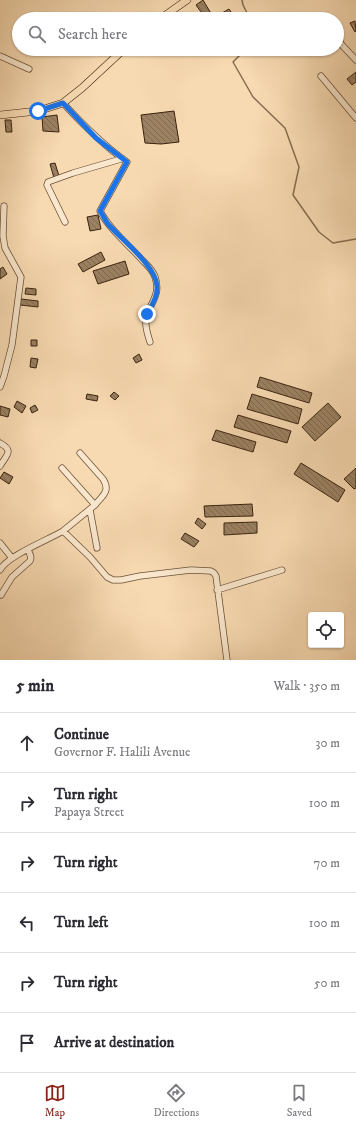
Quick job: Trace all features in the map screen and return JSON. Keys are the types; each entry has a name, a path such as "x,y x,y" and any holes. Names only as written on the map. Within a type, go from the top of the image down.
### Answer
{"main road":[{"path":"170,12 187,0"},
{"path":"0,115 38,111 63,103 82,88 116,56"}],"street":[{"path":"344,47 356,60"},
{"path":"0,56 29,69"},
{"path":"321,76 356,118"},
{"path":"63,103 87,130 105,146 127,162 100,211 108,224 153,272 156,278 157,292 154,302 147,314 146,322 150,342"},
{"path":"65,222 47,185 48,182 122,158"},
{"path":"0,387 2,375 12,345 21,277 5,248 3,236 4,206"},
{"path":"0,443 8,449 8,452 0,466"},
{"path":"0,570 2,566 12,558 63,531 90,510 106,492 106,484 104,479 80,453"},
{"path":"62,468 95,505"},
{"path":"90,510 97,548"},
{"path":"63,531 90,557 107,577 113,580 191,570 204,570 214,573 216,576 227,660"},
{"path":"0,543 12,558"},
{"path":"1,595 12,577 30,561 31,558 28,550"},
{"path":"217,590 282,570"}],"building":[{"path":"203,0 210,12 201,12 196,5"},
{"path":"229,9 231,12 224,12"},
{"path":"355,21 356,31 355,32 350,23"},
{"path":"356,72 356,82 352,85 347,79"},
{"path":"174,111 179,142 161,144 145,143 141,115"},
{"path":"57,115 59,132 43,131 42,117"},
{"path":"5,120 11,120 12,132 6,132"},
{"path":"55,163 59,176 54,178 50,164"},
{"path":"98,215 101,229 90,231 87,217"},
{"path":"101,252 105,260 83,272 78,264"},
{"path":"125,261 129,274 98,284 93,271"},
{"path":"3,267 7,274 0,279 0,269"},
{"path":"26,288 36,289 36,295 25,294"},
{"path":"21,299 38,301 38,307 20,305"},
{"path":"31,340 37,340 37,346 31,346"},
{"path":"139,354 142,360 136,363 133,358"},
{"path":"31,358 38,359 36,368 30,367"},
{"path":"260,377 312,393 309,403 257,387"},
{"path":"114,392 119,396 115,400 110,396"},
{"path":"87,394 98,396 97,401 86,399"},
{"path":"252,394 302,409 298,424 247,409"},
{"path":"17,401 26,406 22,413 14,407"},
{"path":"328,403 341,417 315,441 302,427"},
{"path":"35,405 38,410 32,413 30,408"},
{"path":"0,406 10,409 8,417 0,415"},
{"path":"238,415 291,431 287,443 234,427"},
{"path":"216,430 256,442 253,452 212,440"},
{"path":"301,463 345,490 338,502 294,474"},
{"path":"356,468 356,488 354,489 344,479"},
{"path":"4,472 13,477 9,484 0,478"},
{"path":"252,504 253,516 205,517 204,506"},
{"path":"198,518 206,524 202,529 195,523"},
{"path":"257,522 257,533 224,535 224,523"},
{"path":"185,533 199,541 194,547 181,539"}],"waterway":[{"path":"242,0 246,12"},
{"path":"239,56 233,62 253,97 285,128 299,167 293,195 319,232 333,243 356,239"}],"route":[{"path":"38,111 63,103 87,130 115,154 127,162 100,211 108,224 153,272 156,278 157,292 154,302 147,314"}]}
